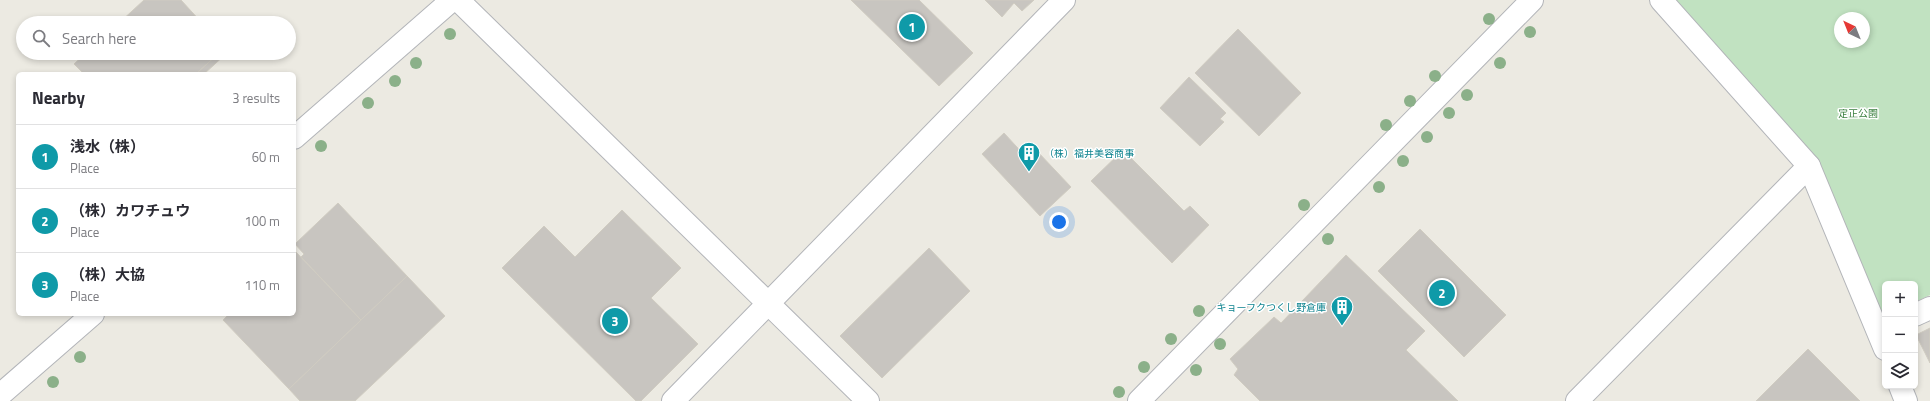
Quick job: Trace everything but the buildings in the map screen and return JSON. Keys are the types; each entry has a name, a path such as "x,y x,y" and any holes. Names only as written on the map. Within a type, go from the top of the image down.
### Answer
{"street":[{"path":"296,136 452,0"},
{"path":"458,0 868,401"},
{"path":"673,401 1064,0"},
{"path":"1139,401 1532,0"},
{"path":"1661,0 1810,166 1882,335"},
{"path":"1577,401 1810,166"},
{"path":"1918,314 1930,308"},
{"path":"0,396 91,316"},
{"path":"1901,389 1906,401"}],"green space":[{"name":"定正公園","path":"1661,0 1930,0 1930,295 1918,301 1918,281 1882,281 1882,318 1874,322 1809,166"}],"place":[{"name":"浅水（株）","path":"912,27"},
{"name":"（株）福井美容商事","path":"1029,172"},
{"name":"（株）カワチュウ","path":"1442,293"},
{"name":"（株）大協","path":"615,321"},
{"name":"キョーフクつくし野倉庫","path":"1342,326"}]}
